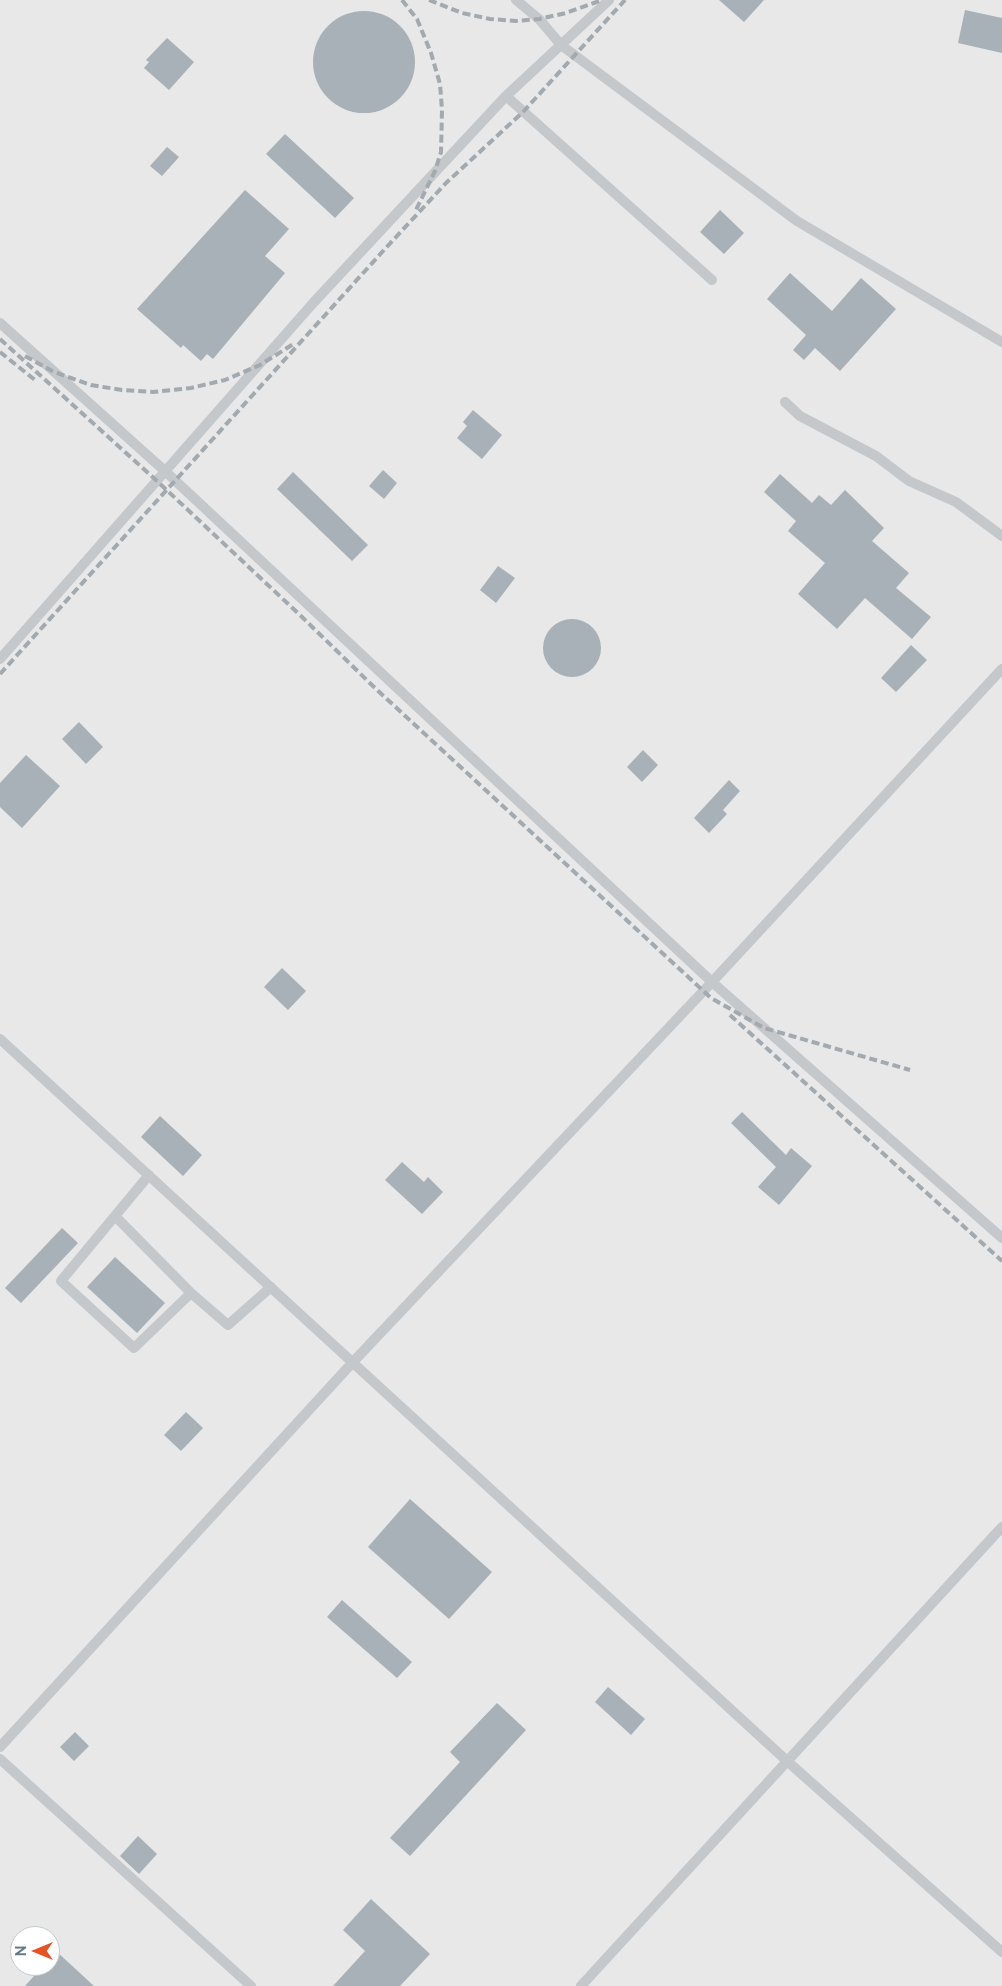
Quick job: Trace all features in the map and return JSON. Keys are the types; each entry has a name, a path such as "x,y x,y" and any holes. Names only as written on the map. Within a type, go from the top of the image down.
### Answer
{"lane":[{"path":"516,0 539,19 562,45 797,221 1002,342"},
{"path":"0,659 314,302 506,96 609,0"},
{"path":"506,96 712,280"},
{"path":"0,323 166,472 712,982 1002,1238"},
{"path":"785,402 800,416 876,456 910,481 956,502 1002,536"},
{"path":"0,1747 353,1362 712,982 1002,669"},
{"path":"0,1039 788,1761 1002,1952"},
{"path":"149,1175 60,1281 134,1348 191,1293"},
{"path":"115,1216 191,1293 228,1325 271,1287"},
{"path":"581,1986 1002,1527"},
{"path":"0,1759 252,1986"}],"shaded area":[{"path":"0,0 1002,0 1002,1986 0,1986"}],"building":[{"path":"719,0 764,0 744,22"},
{"path":"965,10 1002,18 1002,53 958,43"},
{"path":"364,11 384,15 400,26 411,42 415,62 411,82 400,98 384,109 364,113 344,109 328,98 317,82 313,62 317,42 328,26 344,15"},
{"path":"167,38 194,62 169,90 144,68 149,62 146,60"},
{"path":"285,134 354,198 335,218 266,154"},
{"path":"167,147 179,157 162,176 150,166"},
{"path":"245,190 289,229 265,256 285,273 213,359 207,354 201,361 183,345 181,348 137,309"},
{"path":"720,210 744,233 724,254 700,232"},
{"path":"790,273 832,311 861,278 896,309 840,371 815,348 804,360 793,350 806,335 767,299"},
{"path":"473,410 502,435 482,459 457,438 467,426 463,422"},
{"path":"383,470 397,483 384,499 369,486"},
{"path":"293,472 368,545 352,561 277,489"},
{"path":"780,474 812,503 819,495 831,505 845,490 884,528 872,541 909,573 896,588 931,617 912,639 865,598 837,629 798,594 825,563 788,531 796,521 764,492"},
{"path":"498,566 515,578 496,603 480,590"},
{"path":"566,619 578,619 593,627 601,642 601,654 593,669 578,677 566,677 551,669 543,654 543,642 551,627"},
{"path":"911,645 927,660 896,692 881,678"},
{"path":"79,722 103,747 86,764 62,739"},
{"path":"643,750 658,765 642,782 627,767"},
{"path":"26,755 60,786 22,828 0,807 0,783"},
{"path":"729,780 740,791 723,810 727,814 709,833 694,818"},
{"path":"282,968 306,991 288,1010 264,987"},
{"path":"742,1112 786,1155 791,1148 812,1166 779,1205 758,1187 776,1167 731,1123"},
{"path":"160,1116 202,1155 183,1176 141,1137"},
{"path":"402,1162 424,1182 428,1177 443,1192 422,1214 385,1180"},
{"path":"62,1228 78,1243 21,1303 5,1288"},
{"path":"115,1257 165,1303 137,1333 87,1287"},
{"path":"186,1412 203,1428 181,1451 164,1435"},
{"path":"410,1499 492,1572 449,1619 368,1547"},
{"path":"342,1600 412,1662 397,1678 327,1617"},
{"path":"608,1687 645,1719 631,1735 595,1702"},
{"path":"497,1703 526,1730 410,1856 390,1838 460,1762 450,1752"},
{"path":"75,1732 89,1746 74,1761 60,1747"},
{"path":"138,1836 157,1854 139,1874 120,1856"},
{"path":"371,1899 430,1954 400,1986 333,1986 365,1951 343,1930"},
{"path":"60,1955 94,1986 25,1986 34,1976 60,1976"}],"railway":[{"path":"402,0 417,19 431,53 440,84 442,110 441,152 435,171 416,210"},
{"path":"429,0 462,13 490,19 516,21 539,19 566,13 602,0"},
{"path":"0,674 446,183 523,112 625,0"},
{"path":"0,339 157,481 376,689 711,998 764,1028 910,1070"},
{"path":"25,356 54,372 91,385 153,392 191,388 225,380 260,365 295,343"},
{"path":"0,352 35,380"},
{"path":"730,1015 1002,1261"}]}
